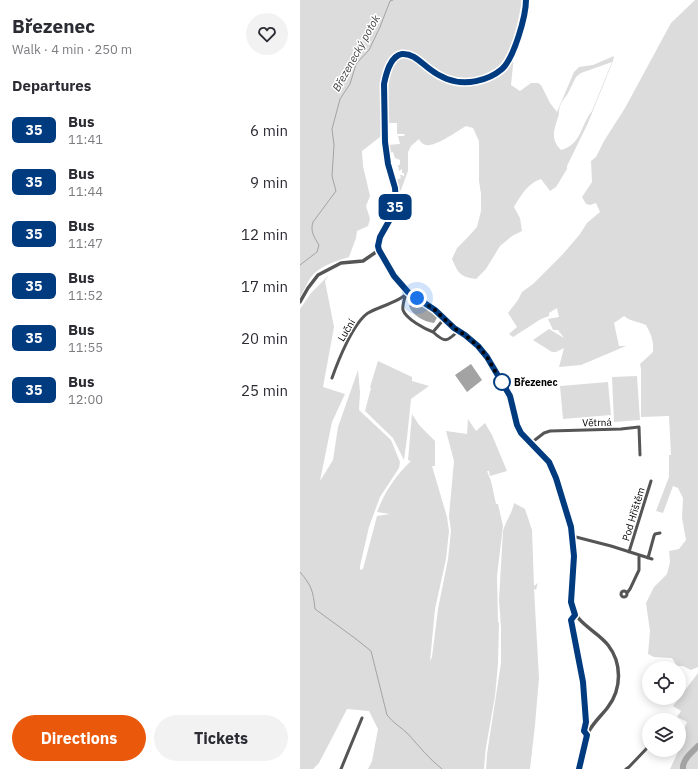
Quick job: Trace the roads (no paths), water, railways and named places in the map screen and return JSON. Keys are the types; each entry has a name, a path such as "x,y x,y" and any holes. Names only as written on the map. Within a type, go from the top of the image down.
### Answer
{"street":[{"path":"526,0 523,22 510,58 503,68 490,77 470,82 453,81 446,79 411,56 400,54 392,61 385,77 384,84 385,142 388,164 395,188 396,201 393,214 380,237 378,246 394,276 408,292 435,310 458,331 478,346 487,357 510,396 518,428 549,462 556,478 572,536 574,556 571,602 575,615 608,646 615,657 618,668 617,684 612,701 593,724 587,735 579,769"},
{"path":"300,302 318,275 341,264 363,261 379,250"},
{"path":"408,292 405,297 403,308 406,314 420,326 433,332 445,341 449,340 458,331"},
{"name":"Luční","path":"332,378 345,346 363,317 377,308 405,297"},
{"path":"433,332 444,319"},
{"name":"Větrná","path":"531,443 550,430 621,429 639,427 640,455"},
{"name":"Pod Hřištěm","path":"629,552 651,481"},
{"name":"Pod Hřištěm","path":"572,536 650,558 654,536 655,534 660,533"},
{"path":"627,593 639,570 639,555"},
{"path":"575,615 571,621 583,682 586,722 584,731 587,735"},
{"path":"340,769 362,718"},
{"path":"626,769 642,753"}],"waterway":[{"name":"Březenecký potok","path":"300,265 317,252 319,245 314,237 312,225 336,191 332,176 334,145 332,129 340,99 350,84 356,64 369,50 390,1 393,0"},
{"name":"Březenecký potok","path":"300,572 311,589 315,609 371,651 387,715 408,734 428,757 442,769"},
{"path":"683,769 684,762 698,746"}],"place":[{"name":"Březenec","path":"502,382"}]}
